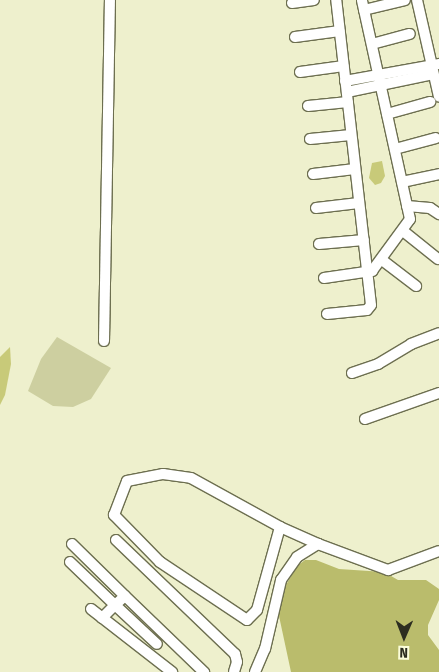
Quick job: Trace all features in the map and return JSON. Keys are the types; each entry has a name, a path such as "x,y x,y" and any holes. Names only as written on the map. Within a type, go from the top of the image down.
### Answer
{"street":[{"path":"104,341 110,0"},
{"path":"292,3 314,0"},
{"path":"327,314 367,310 370,307 368,273 336,0"},
{"path":"324,278 368,273 382,260 410,219 363,5 405,0"},
{"path":"387,114 434,100 434,68 417,0"},
{"path":"295,37 340,31"},
{"path":"372,44 410,34"},
{"path":"300,72 344,66"},
{"path":"345,81 379,74 434,68"},
{"path":"308,106 347,97 434,68"},
{"path":"310,139 351,135"},
{"path":"395,149 436,138"},
{"path":"313,174 355,169"},
{"path":"402,182 439,174"},
{"path":"316,208 359,203"},
{"path":"407,206 430,208 439,214"},
{"path":"403,231 438,259"},
{"path":"320,244 364,240"},
{"path":"382,260 416,286"},
{"path":"352,373 378,364 406,346 439,333"},
{"path":"365,419 439,393"},
{"path":"280,527 256,610 247,620 160,562 114,515 127,481 163,474 191,478 280,527 318,544 388,570 439,550"},
{"path":"116,540 235,654 237,662 234,672"},
{"path":"72,544 204,672"},
{"path":"255,672 265,649 281,580 297,557 318,544"},
{"path":"70,562 157,644"},
{"path":"102,618 125,596"},
{"path":"91,608 172,672"}],"shaded area":[{"path":"382,161 385,176 381,183 375,185 369,178 372,163"},
{"path":"57,337 111,368 91,399 73,407 53,406 28,391 41,359"},
{"path":"10,347 11,364 5,395 0,405 0,357"},
{"path":"305,560 316,560 339,569 384,572 398,580 426,580 439,589 439,600 428,625 428,635 439,650 439,672 291,672 276,602 297,566"}]}
